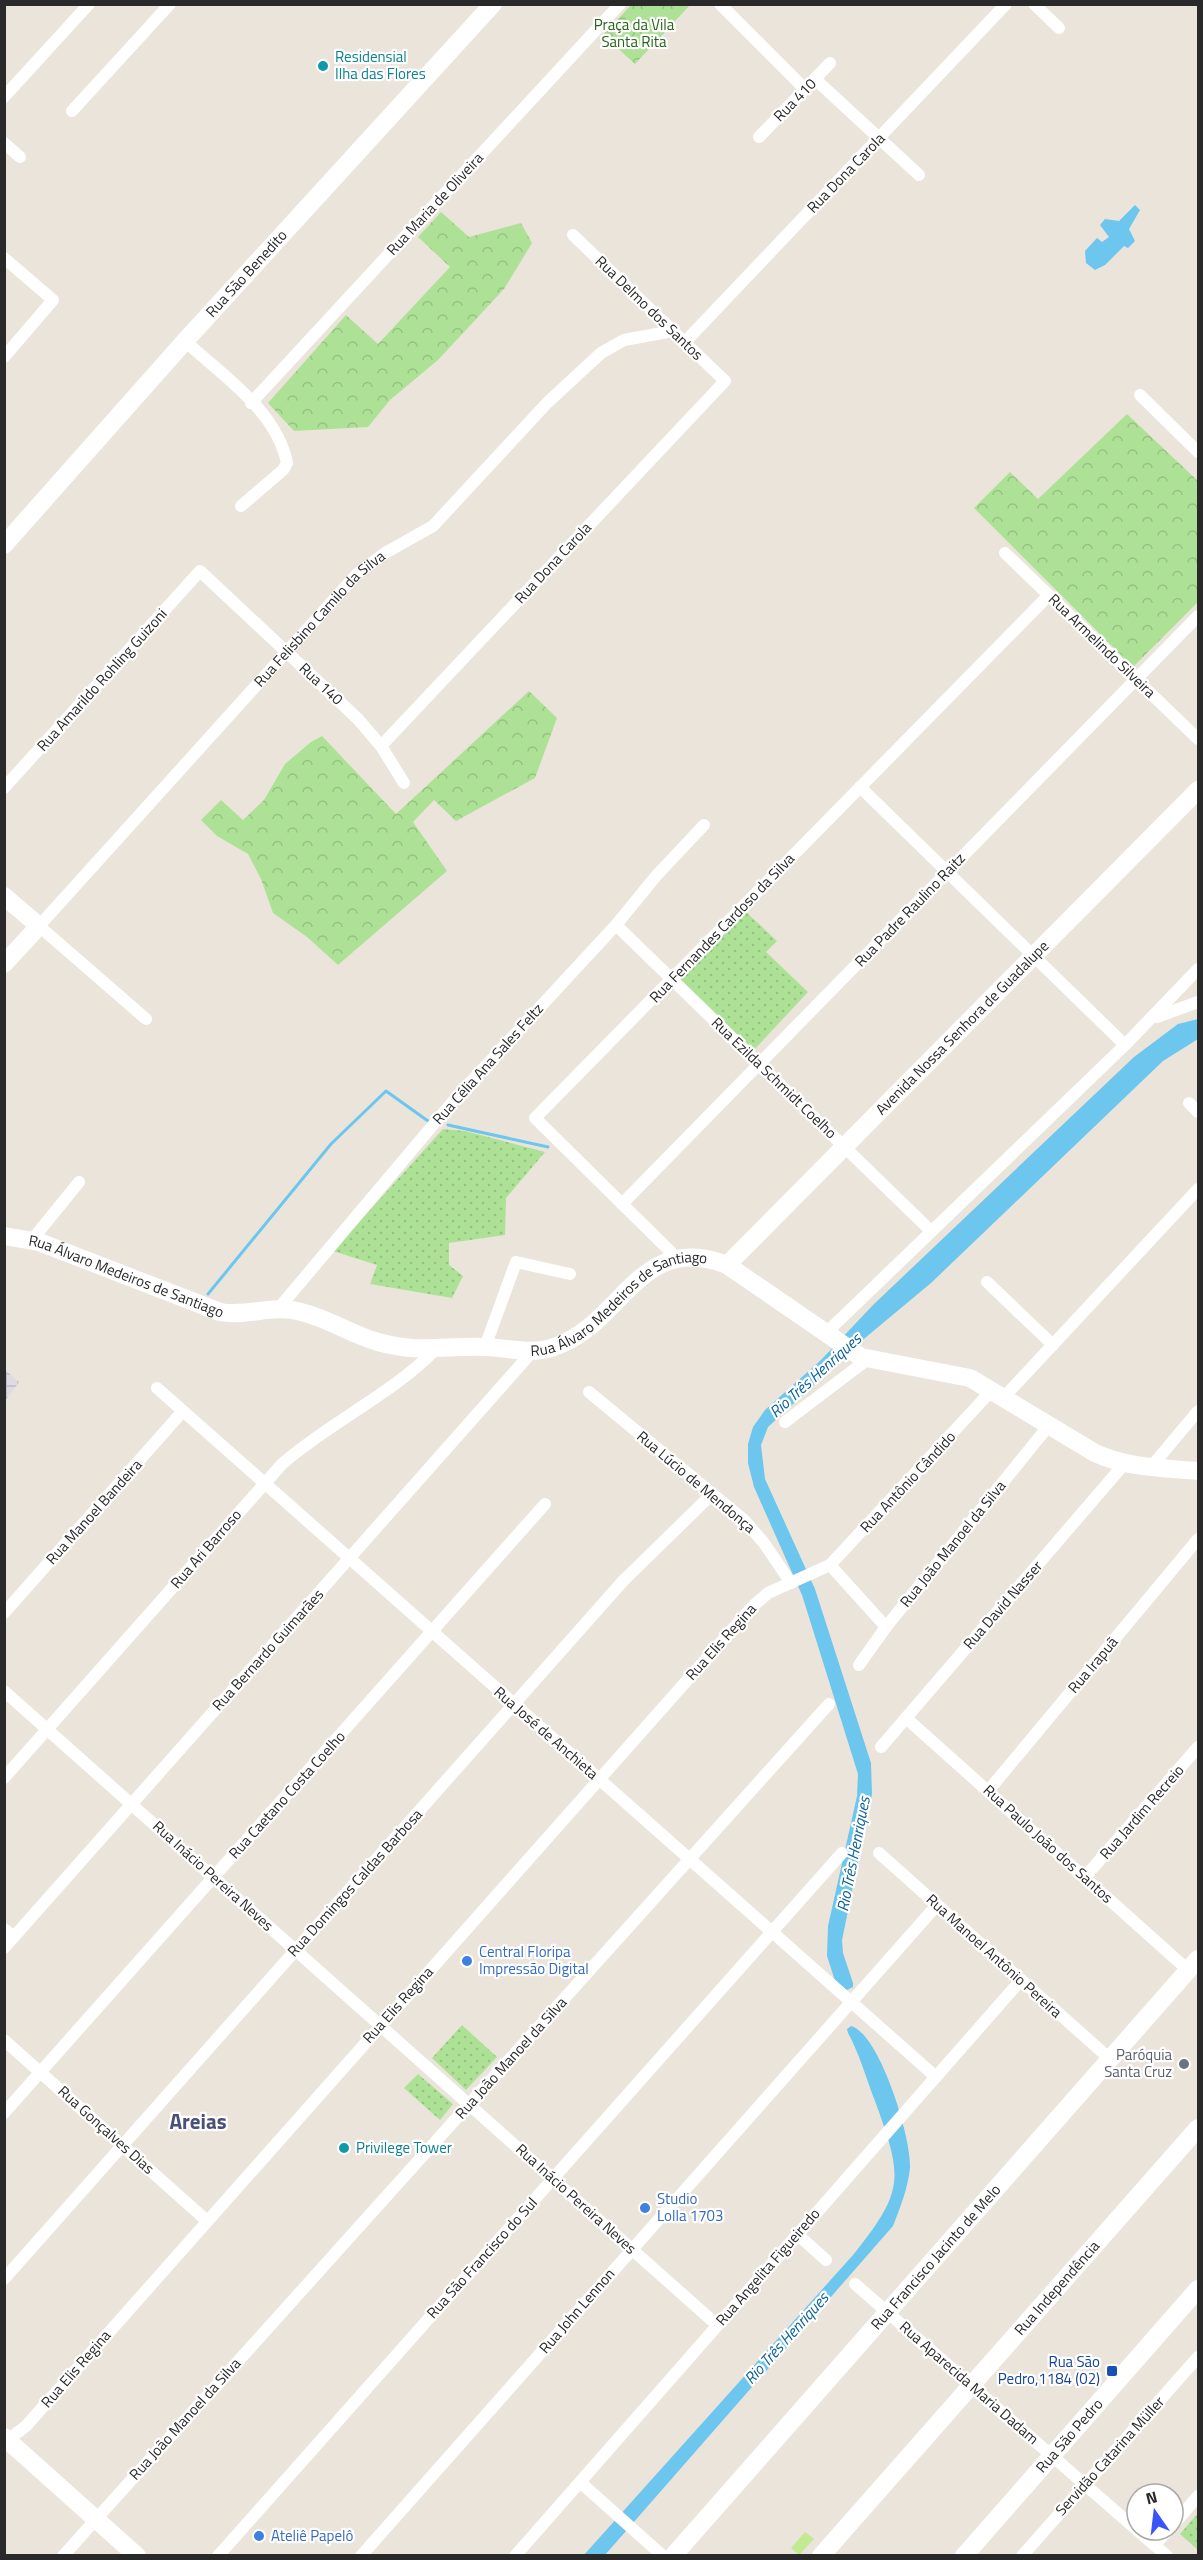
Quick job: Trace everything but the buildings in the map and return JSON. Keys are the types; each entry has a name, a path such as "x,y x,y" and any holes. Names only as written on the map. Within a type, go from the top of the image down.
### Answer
{"street":[{"path":"4,97 89,4"},
{"path":"72,111 170,4"},
{"name":"Rua São Benedito","path":"4,546 185,341 493,4"},
{"name":"Rua Maria de Oliveira","path":"251,403 620,4"},
{"path":"720,4 805,89"},
{"name":"Rua Dona Carola","path":"685,342 1006,4"},
{"path":"1034,4 1059,28"},
{"name":"Rua 410","path":"759,137 830,63"},
{"path":"815,79 919,175"},
{"path":"4,143 20,157"},
{"name":"Rua Delmo dos Santos","path":"573,235 725,381"},
{"path":"4,258 53,300 4,357"},
{"name":"Rua Felisbino Camilo da Silva","path":"4,964 357,574 385,553 419,536 433,526 541,409 601,353 624,340 673,331"},
{"path":"185,341 273,424 287,463 283,470 241,506"},
{"name":"Rua Dona Carola","path":"381,746 725,381"},
{"path":"1140,395 1197,446"},
{"name":"Rua Armelindo Silveira","path":"1005,553 1198,739"},
{"name":"Rua 140","path":"200,571 352,714 381,746 404,783"},
{"name":"Rua Amarildo Rohling Guizoni","path":"4,788 200,571"},
{"name":"Rua Fernandes Cardoso da Silva","path":"677,1258 535,1118 1049,595"},
{"name":"Rua Padre Raulino Raitz","path":"622,1204 1198,616"},
{"path":"860,788 1125,1046"},
{"name":"Avenida Nossa Senhora de Guadalupe","path":"727,1264 1198,790"},
{"name":"Rua Célia Ana Sales Feltz","path":"278,1309 455,1099 616,925 656,876 704,825"},
{"path":"4,896 146,1019"},
{"name":"Rua Ezilda Schmidt Coelho","path":"616,925 931,1231"},
{"path":"830,1335 931,1231 1125,1046 1198,969"},
{"path":"1152,1019 1198,1002"},
{"path":"1189,1102 1198,1112"},
{"path":"32,1240 79,1182"},
{"name":"Rua Antônio Cândido","path":"825,1568 999,1393 1053,1345 1198,1189"},
{"name":"Rua Álvaro Medeiros de Santiago","path":"4,1236 32,1240 220,1312 242,1314 278,1309 311,1314 379,1342 407,1350 485,1347 532,1352 552,1348 571,1339 595,1321 643,1274 659,1264 677,1258 708,1259 727,1264 862,1356 961,1375 999,1393 1095,1453 1125,1463 1198,1471"},
{"path":"485,1347 516,1262 570,1274"},
{"path":"987,1282 1053,1345"},
{"name":"Rua Ari Barroso","path":"4,1778 264,1483 305,1444 416,1368 436,1349"},
{"name":"Rua Bernardo Guimarães","path":"4,1948 9,1933 132,1804 532,1352"},
{"path":"784,1422 862,1356"},
{"name":"Rua José de Anchieta","path":"158,1388 936,2077"},
{"name":"Rua Lúcio de Mendonça","path":"589,1392 756,1531 793,1582"},
{"path":"1152,1467 1198,1411"},
{"name":"Rua Manoel Bandeira","path":"4,1613 183,1412"},
{"name":"Rua João Manoel da Silva","path":"859,1665 886,1627 1050,1424"},
{"name":"Rua David Nasser","path":"881,1747 1125,1463"},
{"name":"Rua Domingos Caldas Barbosa","path":"4,2279 623,1581 712,1494"},
{"name":"Rua Caetano Costa Coelho","path":"4,2113 545,1504"},
{"name":"Rua Irapuã","path":"988,1791 1198,1539"},
{"path":"825,1568 886,1627"},
{"name":"Rua Elis Regina","path":"5,2440 26,2426 753,1606 768,1593 825,1568"},
{"name":"Rua Inácio Pereira Neves","path":"4,1691 717,2325"},
{"name":"Rua João Manoel da Silva","path":"63,2556 829,1704"},
{"name":"Rua Paulo João dos Santos","path":"906,1718 1085,1877 1196,1962"},
{"name":"Rua Jardim Recreio","path":"1085,1877 1198,1747"},
{"name":"Rua São Francisco do Sul","path":"218,2556 842,1853"},
{"name":"Rua Manoel Antônio Pereira","path":"879,1853 1110,2059"},
{"name":"Rua John Lennon","path":"361,2556 937,1905"},
{"name":"Rua Francisco Jacinto de Melo","path":"673,2556 1196,1962"},
{"name":"Rua Angelita Figueiredo","path":"515,2556 1021,1980"},
{"name":"Rua Gonçalves Dias","path":"4,2040 207,2220"},
{"name":"Rua Independência","path":"821,2556 1198,2128"},
{"path":"797,2234 826,2260"},
{"name":"Rua Aparecida Maria Dadam","path":"855,2284 1125,2520"},
{"name":"Rua São Pedro","path":"964,2556 1198,2289"},
{"name":"Servidão Catarina Müller","path":"1022,2556 1198,2357"},
{"path":"5,2440 137,2556"},
{"path":"580,2481 663,2556"},
{"path":"1185,2511 1198,2496"},
{"name":"Rua Aparecida Maria Dadam","path":"1151,2542 1167,2556"}],"shaded area":[{"path":"5,1370 19,1382 5,1401"}],"green space":[{"name":"Praça da Vila Santa Rita","path":"631,5 690,5 635,64 603,35"},
{"path":"441,212 469,237 521,223 532,243 504,289 438,360 390,400 368,427 294,431 268,403 346,315 378,344 450,267 418,237"},
{"path":"1127,414 1198,481 1198,602 1133,667 974,508 1010,472 1038,499"},
{"path":"529,691 557,718 535,778 456,821 434,800 413,822 447,871 338,965 307,937 273,913 261,879 248,854 217,836 201,820 221,800 243,820 264,800 285,764 311,742 322,736 396,814"},
{"path":"744,910 777,941 766,952 808,992 753,1051 679,979"},
{"path":"443,1129 465,1131 545,1152 506,1198 505,1235 449,1243 449,1265 463,1276 452,1298 370,1284 377,1265 333,1251"},
{"path":"462,2025 497,2057 466,2090 432,2058"},
{"path":"418,2074 453,2104 440,2120 404,2088"},
{"path":"1198,2513 1198,2550 1185,2538 1185,2528"},
{"path":"805,2532 814,2539 799,2555 791,2548"}],"water":[{"path":"1135,205 1140,210 1129,229 1135,241 1128,248 1124,246 1105,265 1095,270 1086,263 1085,251 1097,238 1102,242 1109,237 1100,225 1105,219 1119,221"},
{"name":"Rio Três Henriques","path":"1198,1019 1198,1039 1163,1061 931,1283 865,1338 768,1427 761,1445 765,1479 815,1589 871,1763 872,1794 842,1940 843,1953 853,1983 853,1987 847,1990 836,1984 827,1956 828,1926 857,1796 858,1774 802,1595 754,1487 748,1463 748,1444 753,1427 765,1410 821,1360 873,1305 1134,1057 1178,1024"},
{"name":"Rio Três Henriques","path":"851,2026 862,2033 873,2047 892,2089 906,2135 909,2175 893,2226 605,2555 583,2556 853,2255 882,2214 890,2198 894,2182 894,2166 884,2127 848,2033 847,2029"}],"waterway":[{"path":"208,1294 331,1144 386,1091 428,1121"},
{"path":"448,1125 548,1147"}],"place":[{"name":"Residensial Ilha das Flores","path":"323,66"},
{"name":"Central Floripa Impressão Digital","path":"467,1961"},
{"name":"Paróquia Santa Cruz","path":"1184,2064"},
{"name":"Privilege Tower","path":"344,2148"},
{"name":"Studio Lolla 1703","path":"645,2208"},
{"name":"Rua São Pedro,1184 (02)","path":"1112,2371"},
{"name":"Ateliê Papelô","path":"259,2536"}],"district":[{"name":"Areias","path":"198,2122"}]}
